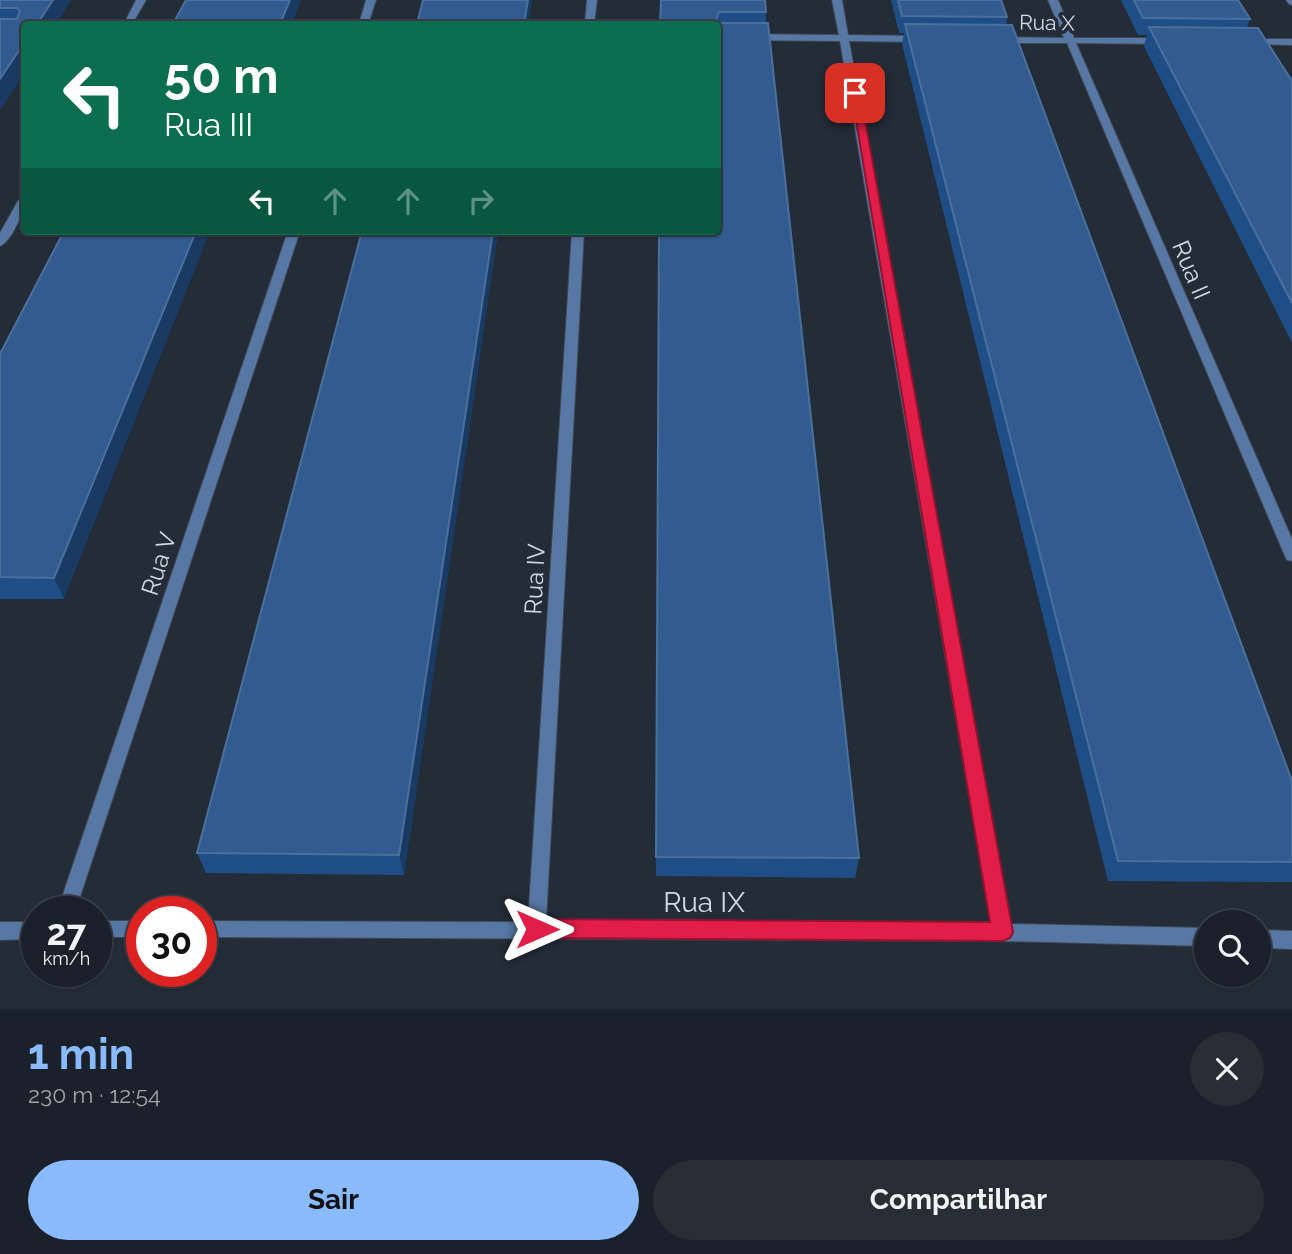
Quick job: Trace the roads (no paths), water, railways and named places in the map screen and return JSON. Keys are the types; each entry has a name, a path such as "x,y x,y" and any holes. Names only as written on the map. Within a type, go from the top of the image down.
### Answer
{"street":[{"path":"130,21 141,0"},
{"path":"364,21 371,0"},
{"path":"590,21 592,0"},
{"path":"837,0 1002,932"},
{"name":"Rua II","path":"1053,0 1292,556"},
{"path":"721,37 924,39"},
{"name":"Rua X","path":"990,40 1181,41"},
{"path":"1236,42 1292,42"},
{"path":"0,243 21,206"},
{"name":"Rua V","path":"71,896 293,235"},
{"name":"Rua IV","path":"537,929 578,235"},
{"name":"Rua IX","path":"217,929 1002,932 1194,937"},
{"path":"0,931 21,930"},
{"path":"1271,939 1292,940"}]}
